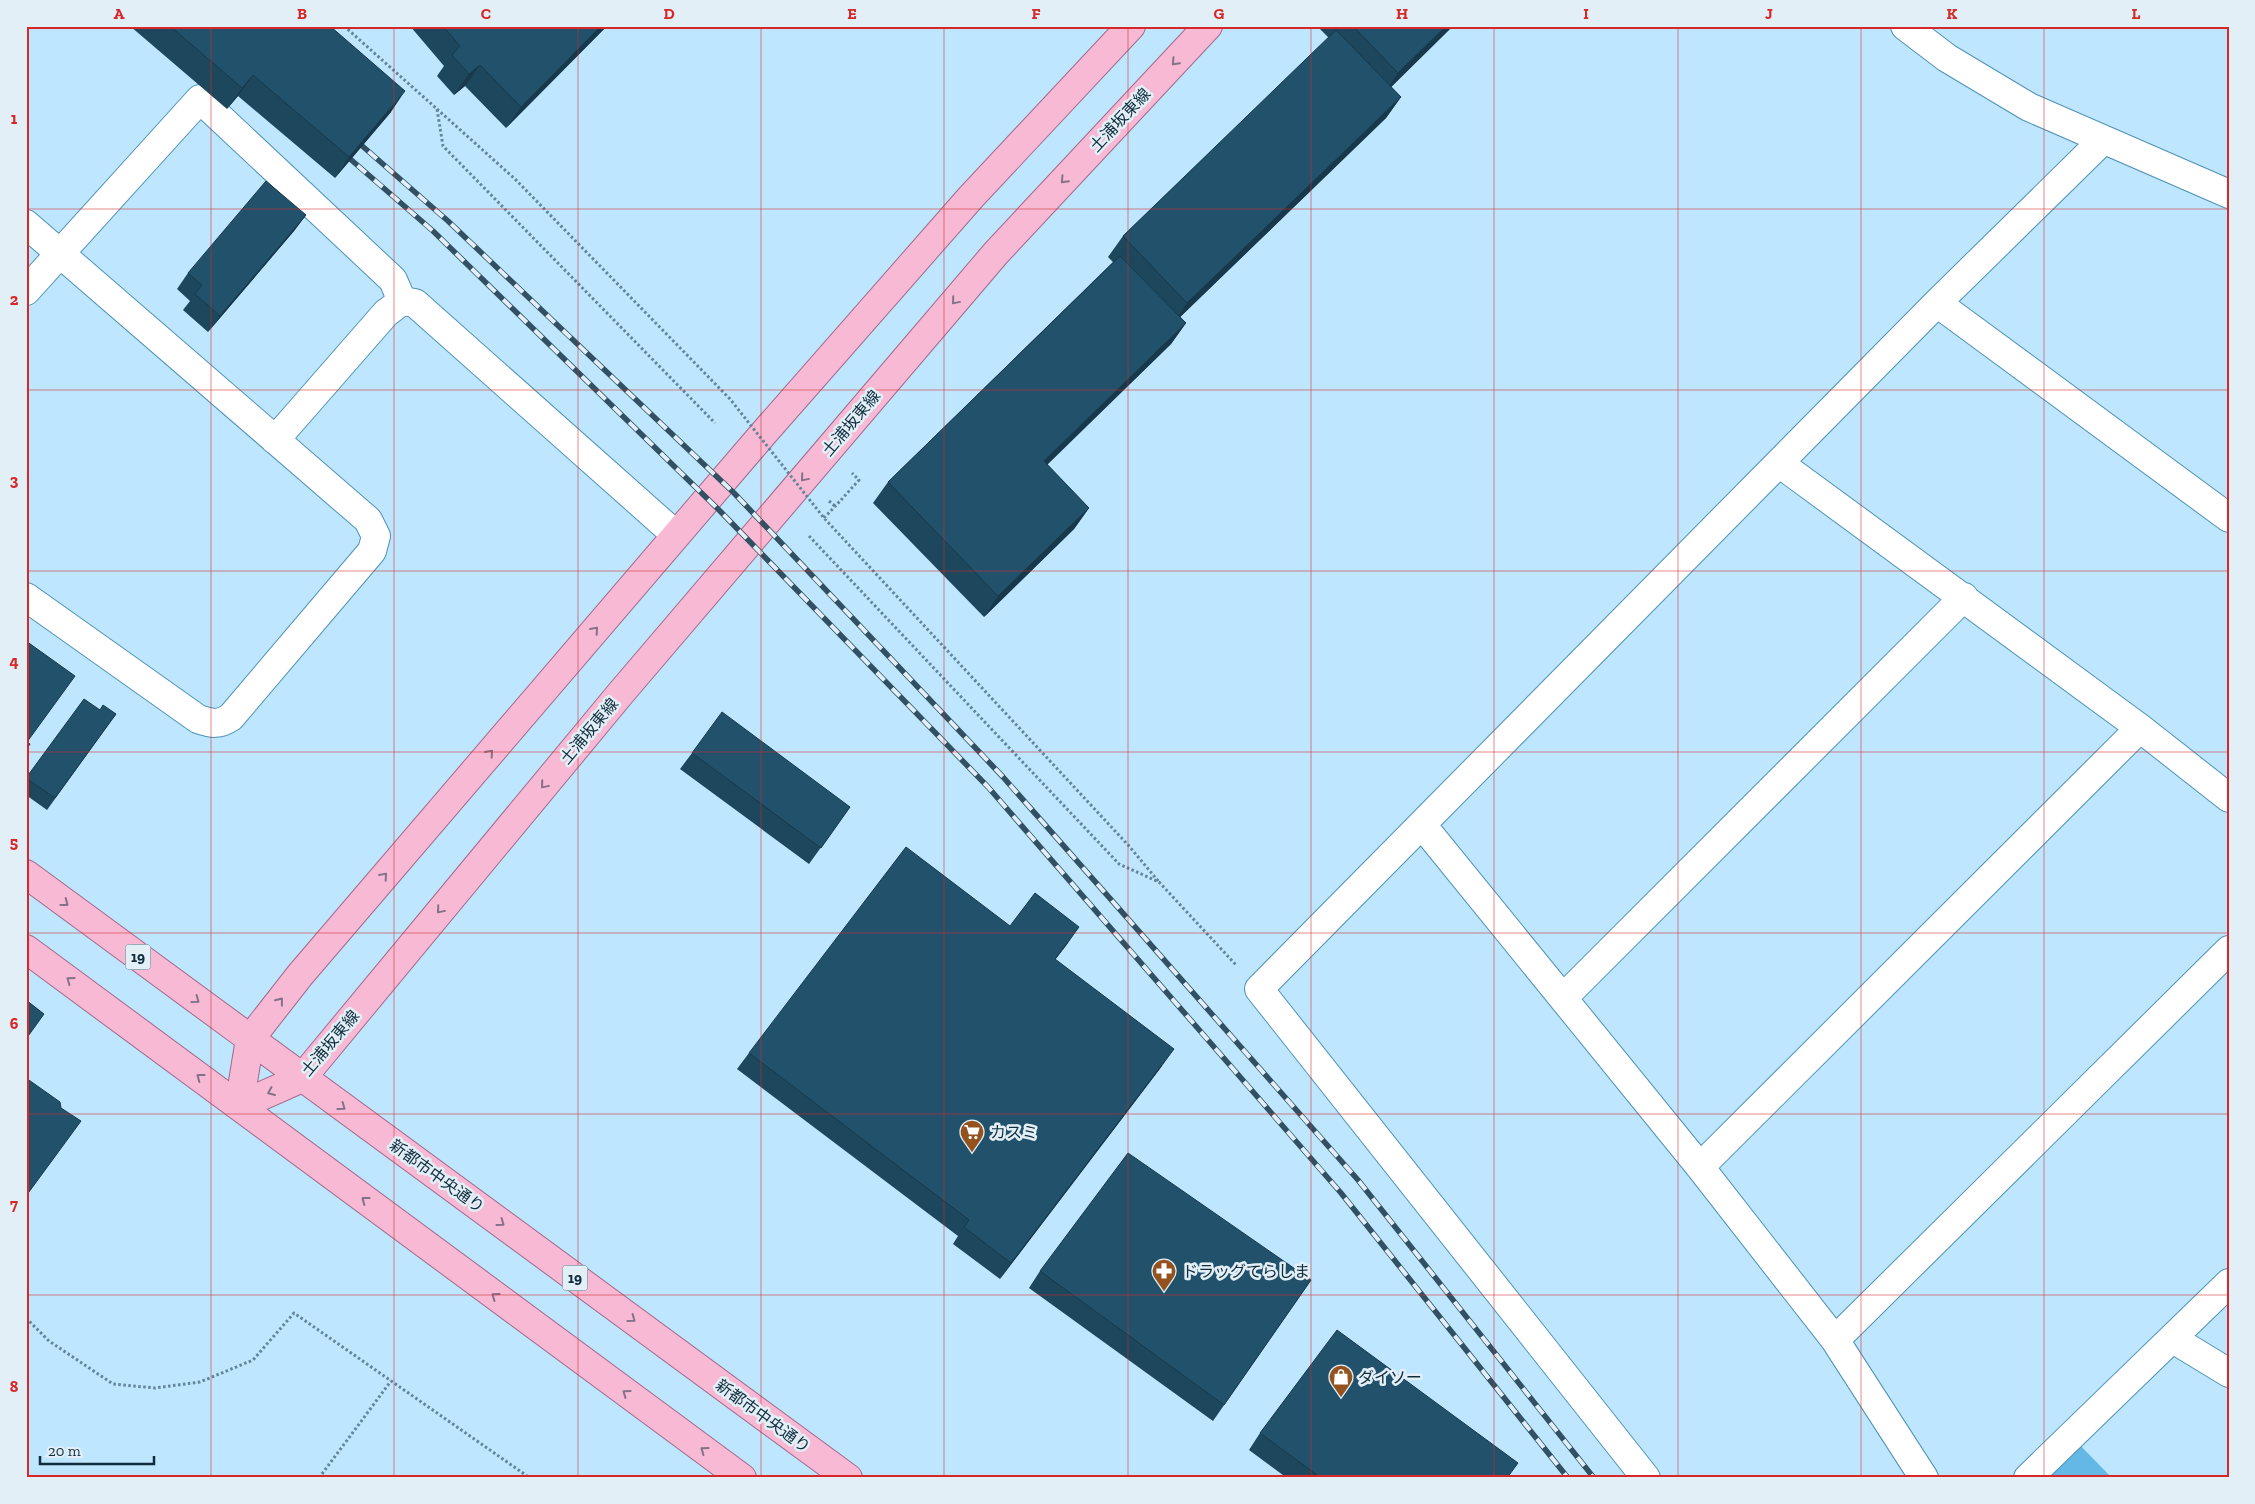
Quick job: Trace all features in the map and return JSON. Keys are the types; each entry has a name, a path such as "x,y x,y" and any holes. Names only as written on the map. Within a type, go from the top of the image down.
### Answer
{"main road":[{"path":"239,1106 250,1039 300,975 676,535 971,197 1131,26"},
{"name":"土浦坂東線","path":"239,1106 302,1078 620,694 996,252 1208,26"},
{"name":"新都市中央通り","path":"26,874 848,1478"},
{"path":"26,949 742,1478"}],"street":[{"path":"1905,26 1947,58 2029,107 2229,194"},
{"path":"26,291 200,98 392,280 402,301"},
{"path":"1646,1478 1259,989 1423,826 1937,303 2103,140"},
{"path":"26,224 368,520 376,536 372,551 231,717 221,724 212,724 198,719 26,597"},
{"path":"275,440 386,313 402,301 415,303 430,314 676,535"},
{"path":"1937,303 2228,515"},
{"path":"1779,462 2140,728 2229,798"},
{"path":"1564,998 1964,597"},
{"path":"1700,1167 2140,728"},
{"path":"1423,826 1700,1167 1835,1340 1924,1478"},
{"path":"1835,1340 2229,950"},
{"path":"2028,1478 2229,1283"},
{"path":"2173,1339 2229,1373"}],"path":[{"path":"344,26 515,179 730,398 824,518 1129,846 1158,882 1259,989"},
{"path":"437,109 443,146 715,424"},
{"path":"824,518 841,500"},
{"path":"809,536 1120,864 1158,882"},
{"path":"26,1318 49,1342 113,1384 155,1388 200,1382 253,1360 294,1314 530,1478"},
{"path":"319,1478 391,1381"}],"shaded area":[{"path":"2071,1436 2112,1478 2028,1478"}],"building":[{"path":"170,26 330,26 405,91 349,157 253,75 242,88"},
{"path":"443,26 601,26 521,107 480,65 469,74 452,55 460,46"},
{"path":"1353,26 1446,26 1398,73"},
{"path":"1336,30 1401,97 1187,303 1123,236"},
{"path":"266,181 306,215 220,316 195,294 202,285 188,273"},
{"path":"1120,256 1186,323 1044,461 1089,508 998,596 888,482"},
{"path":"26,641 75,676 27,742 30,744 26,750"},
{"path":"84,699 100,710 103,705 116,714 55,798 26,778"},
{"path":"722,712 850,807 821,848 692,753"},
{"name":"カスミ","path":"906,847 1010,926 1035,893 1079,927 1055,959 1174,1049 1011,1263 964,1227 969,1220 749,1053"},
{"path":"26,1000 44,1014 26,1039"},
{"path":"26,1078 60,1102 61,1108 81,1121 26,1196"},
{"name":"ドラッグてらしま","path":"1128,1153 1311,1280 1224,1405 1040,1271"},
{"name":"ダイソー","path":"1337,1330 1518,1463 1507,1478 1321,1478 1260,1433"}],"railway":[{"path":"352,137 448,221 734,493 1003,777 1358,1180 1594,1478"},
{"path":"341,151 433,231 720,511 988,787 1341,1193 1568,1478"}],"place":[{"name":"カスミ","path":"972,1153"},
{"name":"ドラッグてらしま","path":"1164,1292"},
{"name":"ダイソー","path":"1341,1398"}]}
